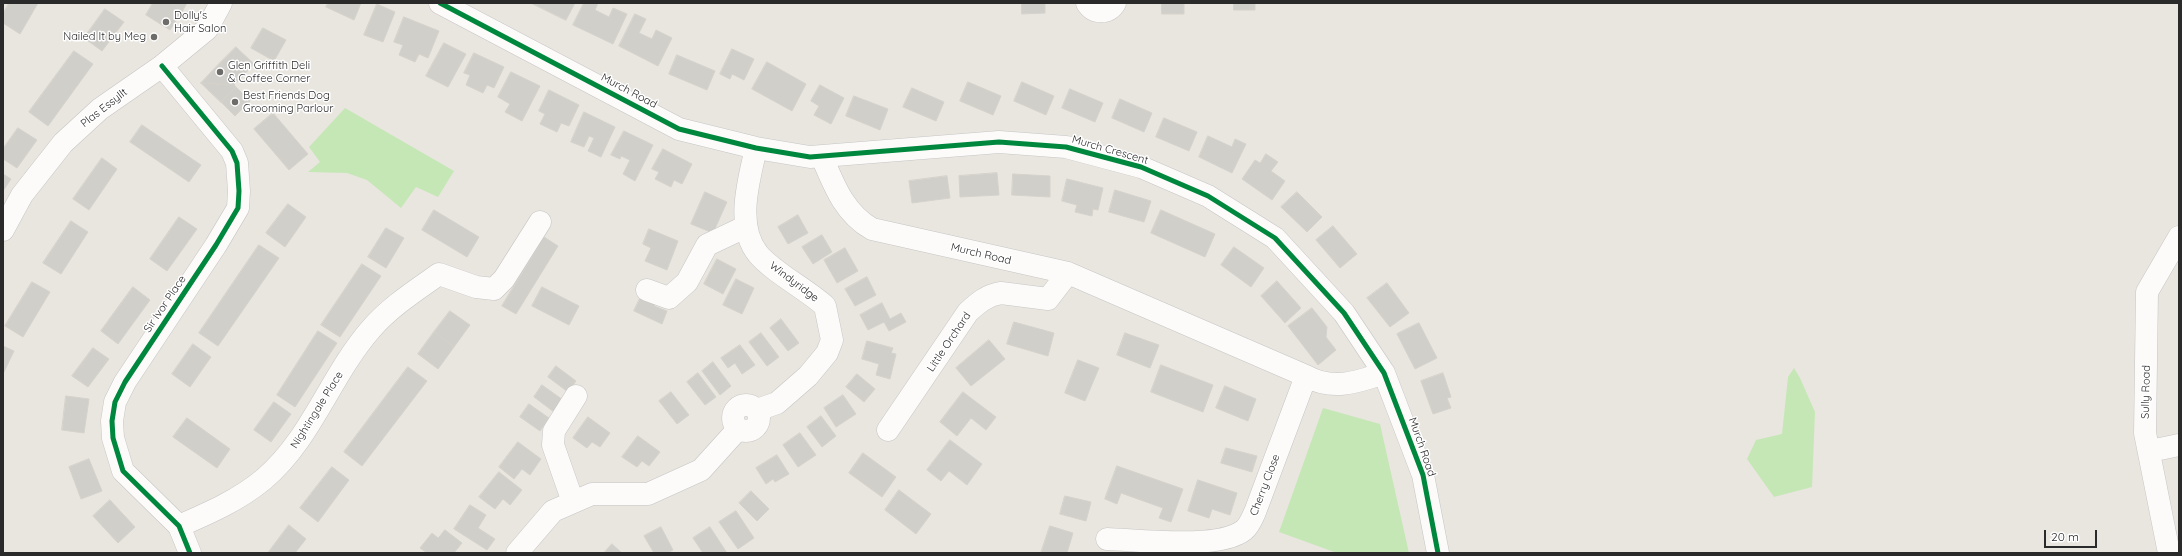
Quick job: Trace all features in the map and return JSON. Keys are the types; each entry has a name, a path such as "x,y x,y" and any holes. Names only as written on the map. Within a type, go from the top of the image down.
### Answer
{"street":[{"name":"Plas Essyllt","path":"3,230 22,196 63,143 100,109 162,66 207,29 221,3"},
{"name":"Murch Road","path":"440,3 679,129 756,148 797,156 822,157 840,199 860,221 872,229 1068,274 1317,382 1332,385 1355,383 1384,373 1423,475 1438,553"},
{"path":"1087,3 1092,9 1103,11 1108,10 1115,3"},
{"name":"Sir Ivor Place","path":"162,66 232,151 237,164 239,191 238,208 230,224 125,382 115,402 112,422 112,438 123,471 180,526 190,553"},
{"name":"Murch Crescent","path":"822,157 1000,142 1066,147 1141,167 1208,196 1275,238 1344,313 1384,373"},
{"name":"Windyridge","path":"517,553 553,511 592,494 648,494 701,470 738,429 749,431 757,425 759,415 757,410 777,402 808,376 827,353 832,340 825,306 758,254 750,241 745,227 748,183 756,148"},
{"name":"Nightingale Place","path":"180,526 228,504 269,475 302,438 347,362 371,329 396,304 439,274 476,287 494,289 504,278 540,222"},
{"path":"647,290 669,298 687,282 707,245 745,227"},
{"name":"Sully Road","path":"2169,553 2150,451 2145,433 2147,292 2179,237"},
{"name":"Little Orchard","path":"888,430 968,312 976,304 993,294 1001,293 1048,299 1068,274"},
{"name":"Cherry Close","path":"1107,539 1212,542 1230,537 1244,530 1250,523 1255,512 1306,376"},
{"path":"573,502 552,445 554,431 576,396"},
{"path":"2150,451 2179,444"}],"green space":[{"path":"345,108 454,171 438,197 416,187 401,208 367,180 347,173 308,172 320,162 309,147"},
{"path":"1794,368 1815,412 1812,487 1774,497 1747,459 1756,440 1782,434 1788,377"},
{"path":"1323,408 1380,424 1409,553 1337,553 1279,532"}],"building":[{"path":"9,3 38,3 20,34 3,23 3,14"},
{"name":"Dolly's Hair Salon","path":"153,3 172,3 183,10 170,30 146,15"},
{"path":"172,3 187,3 183,10"},
{"path":"328,3 361,3 354,20 326,7"},
{"path":"531,3 575,3 566,20"},
{"path":"584,3 598,3 595,10 609,17 613,8 627,14 613,44 573,25"},
{"path":"1022,3 1045,3 1045,13 1022,14"},
{"path":"1162,3 1184,3 1184,14 1162,14"},
{"path":"1234,3 1255,3 1255,10 1234,10"},
{"path":"377,4 395,12 383,42 364,35"},
{"path":"105,9 124,22 102,51 84,38"},
{"path":"635,14 646,19 639,33 652,39 656,30 672,38 658,66 619,46"},
{"path":"404,17 439,31 428,58 419,54 415,62 399,55 403,45 394,42"},
{"path":"263,28 286,40 274,61 251,48"},
{"path":"444,43 466,54 448,87 426,76"},
{"path":"236,47 254,64 238,81 220,63"},
{"path":"732,49 754,59 744,80 732,74 730,79 720,74"},
{"path":"74,51 93,64 48,126 29,112"},
{"path":"474,53 504,67 494,88 487,85 483,93 466,85 470,75 464,73"},
{"path":"677,55 715,71 707,90 669,74"},
{"path":"767,62 806,84 792,111 752,89"},
{"name":"Glen Griffith Deli & Coffee Corner","path":"220,63 238,81 234,85 201,83"},
{"path":"511,72 540,86 522,121 505,112 510,104 498,97"},
{"path":"968,82 1001,96 993,115 960,101"},
{"path":"1022,82 1054,96 1046,115 1014,101"},
{"path":"201,83 234,85 236,87 221,102"},
{"path":"820,85 844,98 831,124 814,115 819,106 811,101"},
{"name":"Best Friends Dog Grooming Parlour","path":"236,87 250,101 235,116 221,102"},
{"path":"912,88 944,102 936,121 903,107"},
{"path":"1070,89 1103,103 1095,122 1062,108"},
{"path":"549,90 579,105 569,126 561,123 557,132 540,124 545,114 539,111"},
{"path":"854,96 888,109 880,130 846,116"},
{"path":"1120,99 1152,113 1144,132 1112,118"},
{"path":"584,112 615,127 601,157 588,151 594,138 589,136 584,147 571,142"},
{"path":"273,113 308,154 289,170 254,129"},
{"path":"1164,118 1197,132 1189,151 1156,137"},
{"path":"142,125 201,165 189,182 130,142"},
{"path":"18,128 37,140 17,168 3,159 3,149"},
{"path":"624,131 653,145 635,181 623,174 630,160 621,156 620,159 611,155"},
{"path":"1208,136 1232,147 1235,139 1246,144 1232,173 1199,157"},
{"path":"663,149 692,164 682,184 674,180 671,187 655,179 659,172 652,169"},
{"path":"1266,154 1278,162 1271,171 1285,181 1272,200 1242,179 1255,160 1260,163"},
{"path":"102,158 117,169 89,210 73,199"},
{"path":"997,173 999,195 960,197 959,176"},
{"path":"3,174 11,179 3,191"},
{"path":"1013,174 1050,176 1050,197 1012,195"},
{"path":"947,176 950,198 912,203 909,181"},
{"path":"1067,179 1103,188 1098,210 1093,209 1092,216 1075,212 1077,205 1062,201"},
{"path":"1115,190 1151,201 1144,222 1109,212"},
{"path":"705,192 727,202 713,233 691,224"},
{"path":"1297,192 1322,217 1307,232 1281,207"},
{"path":"288,204 306,217 285,247 266,233"},
{"path":"434,210 479,237 467,257 422,230"},
{"path":"1161,210 1215,234 1205,257 1151,233"},
{"path":"798,215 808,233 788,244 778,227"},
{"path":"179,217 197,229 167,271 150,259"},
{"path":"71,221 88,232 61,274 43,263"},
{"path":"1333,226 1357,254 1340,268 1316,240"},
{"path":"386,228 404,238 386,268 368,257"},
{"path":"649,229 678,241 667,270 645,261 651,248 643,244"},
{"path":"822,235 832,252 813,264 802,247"},
{"path":"544,237 558,246 516,314 502,306"},
{"path":"259,245 279,258 218,346 199,333"},
{"path":"1234,247 1264,268 1251,287 1221,265"},
{"path":"845,248 858,271 837,283 824,260"},
{"path":"717,259 736,269 723,294 704,284"},
{"path":"362,264 381,276 340,337 321,325"},
{"path":"867,277 876,295 855,306 845,289"},
{"path":"736,279 754,288 742,314 723,305"},
{"path":"1277,281 1301,308 1285,323 1261,296"},
{"path":"32,282 50,292 23,337 5,326"},
{"path":"1387,283 1409,313 1390,327 1367,298"},
{"path":"133,287 150,300 118,344 101,331"},
{"path":"542,287 579,306 569,325 532,306"},
{"path":"643,292 657,298 654,306 667,311 662,324 634,311"},
{"path":"882,303 890,319 901,313 906,322 889,331 884,322 868,330 860,315"},
{"path":"1312,308 1327,327 1326,337 1336,350 1318,365 1288,326"},
{"path":"450,311 470,325 454,347 434,332"},
{"path":"781,319 799,343 788,351 770,328"},
{"path":"1014,322 1054,333 1048,356 1007,344"},
{"path":"1419,323 1437,358 1415,369 1397,334"},
{"path":"318,331 337,343 295,407 277,395"},
{"path":"434,332 454,347 438,369 418,354"},
{"path":"761,333 779,357 767,366 749,342"},
{"path":"1125,333 1159,345 1150,368 1117,355"},
{"path":"989,340 1005,359 971,386 956,368"},
{"path":"867,341 893,348 891,353 896,354 890,379 876,375 879,364 862,359"},
{"path":"193,344 211,357 190,387 172,374"},
{"path":"740,345 755,365 742,374 735,363 728,368 721,358"},
{"path":"3,346 14,351 3,374"},
{"path":"93,348 109,359 88,387 72,376"},
{"path":"1078,360 1099,368 1085,401 1065,393"},
{"path":"713,362 731,386 720,395 702,371"},
{"path":"1161,365 1213,385 1203,412 1151,392"},
{"path":"556,366 576,381 568,392 548,377"},
{"path":"408,367 427,381 362,466 344,452"},
{"path":"698,373 716,397 705,405 687,382"},
{"path":"1443,373 1451,397 1447,398 1451,408 1433,414 1421,381"},
{"path":"857,374 875,389 864,402 846,387"},
{"path":"542,385 563,400 554,412 534,397"},
{"path":"1225,386 1256,399 1248,421 1216,408"},
{"path":"671,392 689,415 677,424 659,401"},
{"path":"963,392 996,417 986,430 971,418 957,436 940,422"},
{"path":"843,395 856,414 836,427 824,408"},
{"path":"66,396 89,399 84,433 62,430"},
{"path":"274,402 291,414 271,442 254,430"},
{"path":"529,404 549,418 540,431 520,417"},
{"path":"821,416 836,436 822,447 807,427"},
{"path":"588,417 610,433 600,447 592,442 587,448 573,438"},
{"path":"187,418 230,449 217,468 173,437"},
{"path":"800,433 816,455 798,467 783,445"},
{"path":"638,436 660,452 649,466 642,461 637,467 622,457"},
{"path":"950,440 982,464 967,485 949,471 941,481 927,470"},
{"path":"518,442 541,459 530,475 522,469 514,479 499,467"},
{"path":"1226,448 1257,456 1252,472 1221,463"},
{"path":"863,453 896,477 882,497 849,473"},
{"path":"777,455 789,474 775,482 773,479 766,484 756,468"},
{"path":"89,459 102,491 81,499 69,467"},
{"path":"1117,466 1183,489 1171,522 1159,518 1163,508 1121,493 1117,504 1105,499"},
{"path":"332,467 349,480 318,522 300,508"},
{"path":"499,472 522,490 510,505 503,499 495,509 479,497"},
{"path":"1198,480 1237,493 1230,515 1212,509 1209,518 1188,511"},
{"path":"899,490 931,514 916,534 885,510"},
{"path":"751,491 769,509 757,521 739,503"},
{"path":"1065,496 1091,502 1086,521 1060,514"},
{"path":"110,500 135,527 118,543 93,516"},
{"path":"470,505 486,515 478,528 495,539 487,550 454,529"},
{"path":"736,511 754,538 738,549 719,522"},
{"path":"289,525 306,539 295,553 268,553"},
{"path":"1050,526 1073,533 1067,553 1041,553"},
{"path":"661,527 673,550 667,553 654,553 644,536"},
{"path":"710,527 727,553 703,553 693,538"},
{"path":"445,530 462,543 454,553 427,553 420,548 432,533 438,538"},
{"path":"612,544 622,553 604,553"}],"cycle path":[{"path":"440,3 679,129 756,148 810,157 999,142 1066,147 1141,167 1208,196 1275,238 1344,313 1384,373 1423,475 1438,553"},
{"path":"162,66 232,151 237,163 239,191 238,208 216,245 125,382 115,402 112,421 113,438 123,471 179,526 190,553"}],"place":[{"name":"Dolly's Hair Salon","path":"166,22"},
{"name":"Nailed It by Meg","path":"154,37"},
{"name":"Glen Griffith Deli & Coffee Corner","path":"220,72"},
{"name":"Best Friends Dog Grooming Parlour","path":"235,102"}]}
